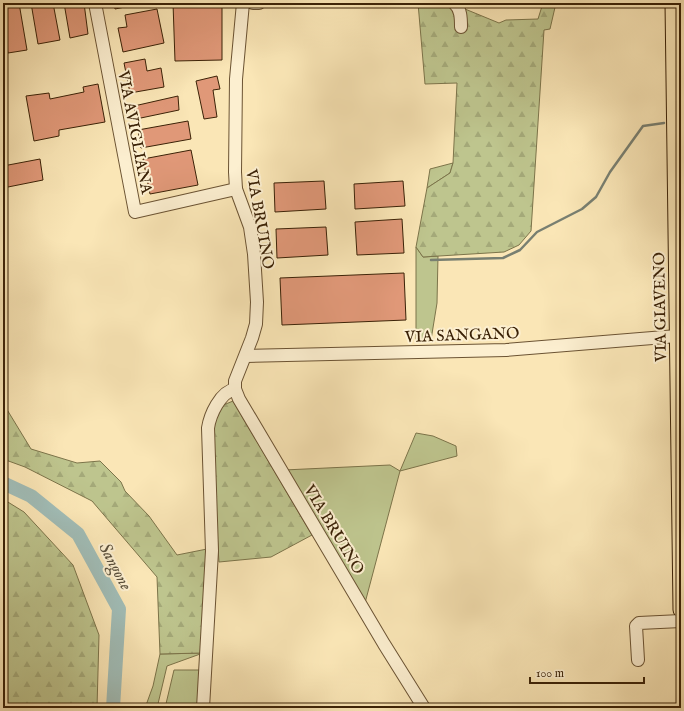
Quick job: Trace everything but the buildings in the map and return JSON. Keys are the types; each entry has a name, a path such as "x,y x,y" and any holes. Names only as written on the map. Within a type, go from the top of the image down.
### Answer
{"main road":[{"name":"VIA GIAVENO","path":"673,3 681,610"}],"street":[{"name":"VIA AVIGLIANA","path":"94,3 135,212 236,189"},
{"name":"VIA BRUINO","path":"243,3 236,79 235,172 236,189 250,227 256,295 256,324 246,356 235,381 235,389 239,399 384,644 424,708"},
{"path":"253,3 259,3"},
{"path":"454,3 457,6 461,16 461,27"},
{"name":"VIA SANGANO","path":"246,356 506,350 677,336"},
{"path":"203,708 212,551 208,428 210,417 218,404 228,392 235,389"},
{"path":"638,660 636,626 639,623 681,621"}],"green space":[{"path":"418,3 449,3 456,9 465,9 499,23 506,20 538,19 543,3 556,3 550,29 544,30 531,231 519,245 504,252 423,257 416,247 427,188 450,173 453,163 457,83 425,84"},
{"path":"453,163 450,173 427,188 430,169"},
{"path":"416,247 423,257 438,256 437,303 431,340 416,342"},
{"path":"233,401 312,535 271,557 219,562 210,429 221,406"},
{"path":"3,403 31,449 77,463 100,461 121,482 125,491 149,516 177,555 207,549 203,653 160,654 157,577 92,501 25,467 3,459"},
{"path":"416,433 433,436 456,446 457,456 400,471"},
{"path":"390,465 400,471 365,603 284,470"},
{"path":"3,499 24,512 73,565 99,635 97,708 3,708"},
{"path":"203,653 167,666 157,708 145,708 153,686 160,654"},
{"path":"174,670 202,670 199,708 165,708"}],"waterway":[{"path":"431,260 503,258 520,250 537,232 582,209 596,197 610,172 643,126 664,123"},
{"name":"Sangone","path":"3,483 31,496 78,534 119,609 113,708"}]}
